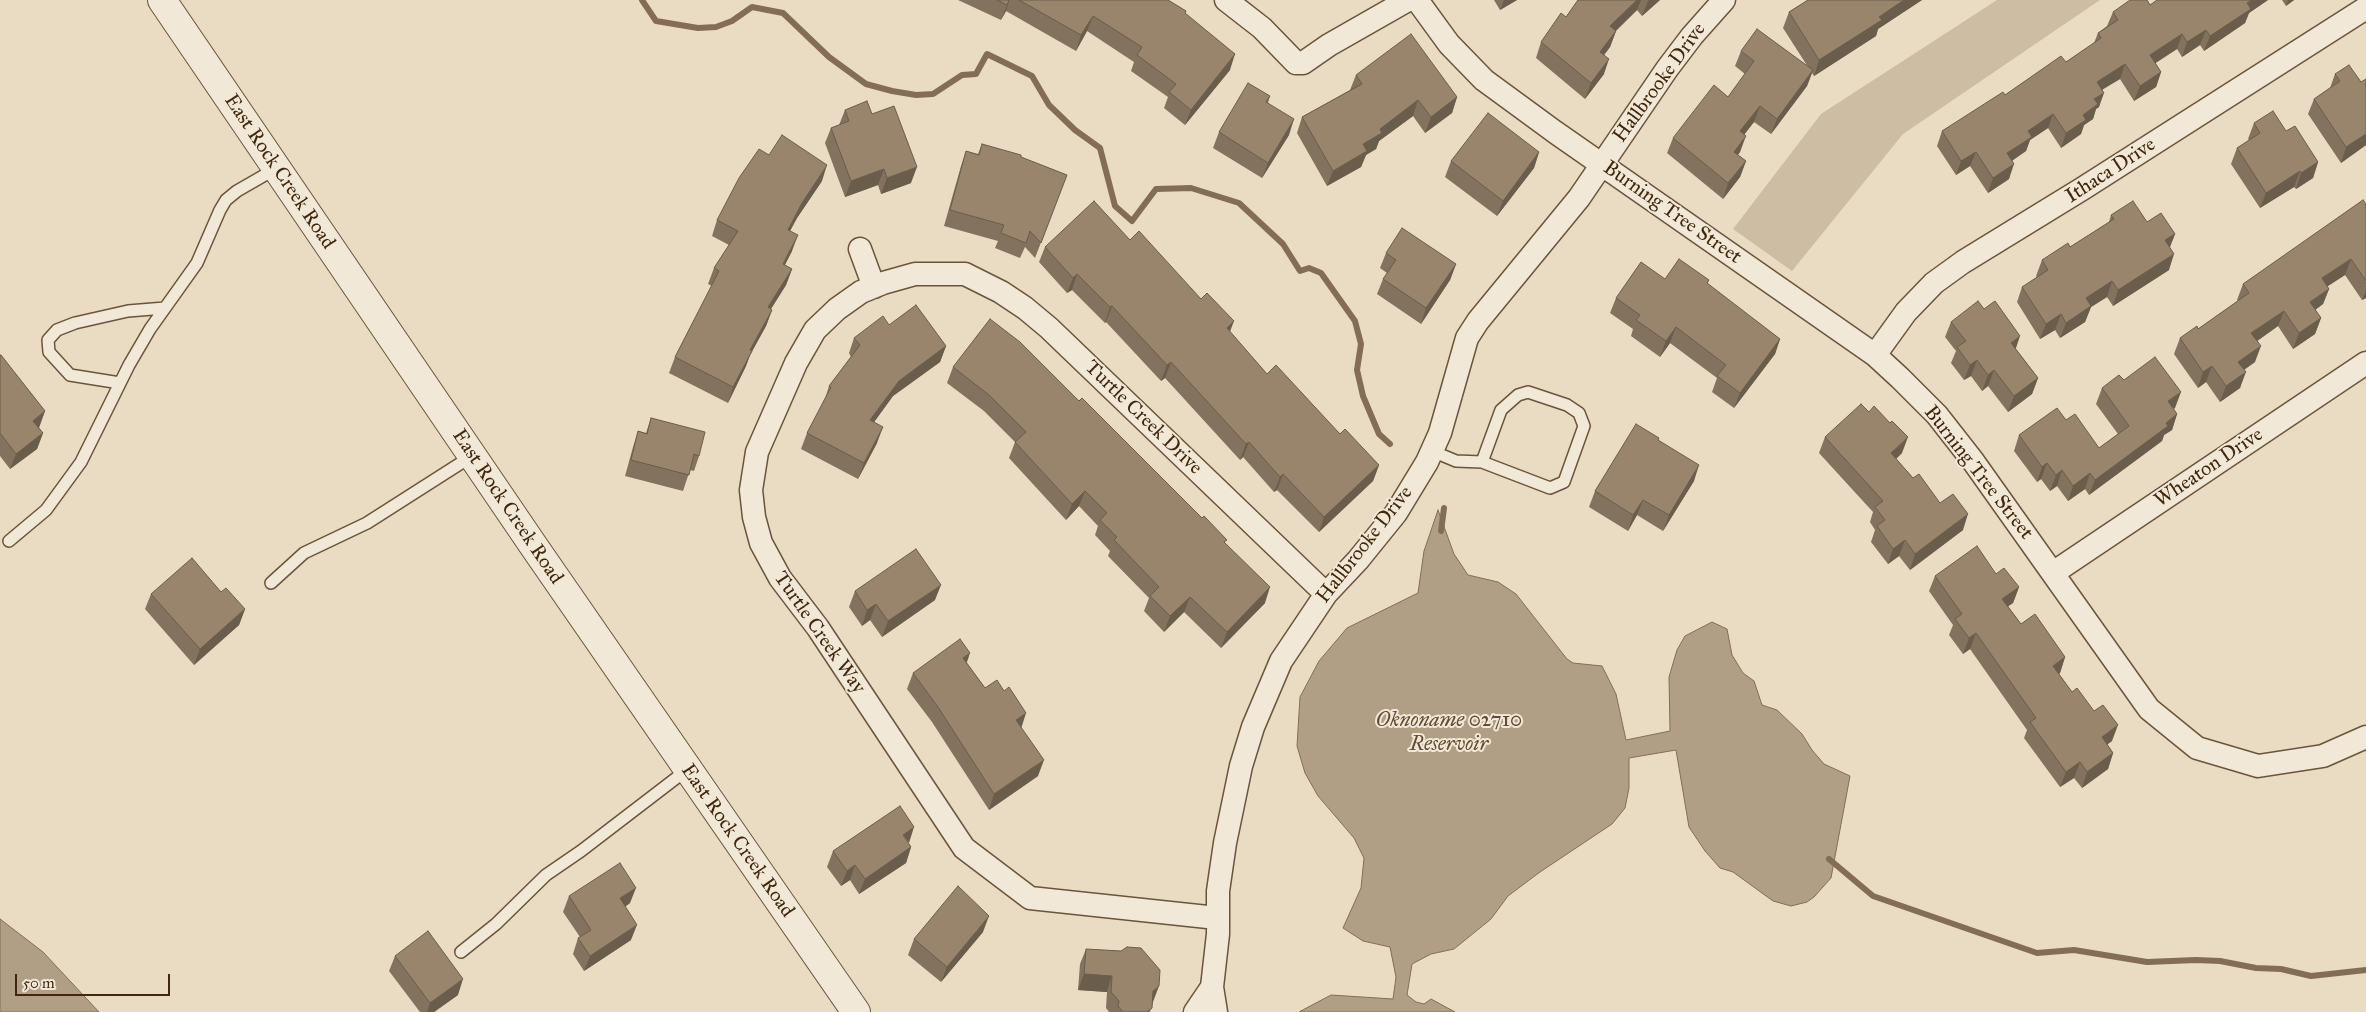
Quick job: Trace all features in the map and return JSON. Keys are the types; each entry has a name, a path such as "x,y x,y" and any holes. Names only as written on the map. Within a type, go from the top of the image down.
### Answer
{"street":[{"name":"East Rock Creek Road","path":"162,0 472,456 856,1012"},
{"path":"1226,0 1262,28 1296,63 1303,63 1329,45 1408,0"},
{"name":"Burning Tree Street","path":"1417,0 1449,44 1484,80 1875,355 1936,415 1973,460 2149,709 2197,748 2258,766 2323,756 2366,737"},
{"name":"Hallbrooke Drive","path":"1216,1012 1212,987 1218,934 1217,918 1224,843 1241,766 1253,727 1281,661 1326,594 1358,560 1396,513 1427,462 1440,433 1466,338 1579,198 1692,36 1724,0"},
{"name":"Ithaca Drive","path":"1875,355 1906,312 1934,283 1963,262 2074,194 2366,8"},
{"path":"860,249 874,287"},
{"name":"Turtle Creek Way","path":"942,272 915,274 861,292 838,309 815,330 796,363 757,452 751,490 754,517 761,543 780,578 818,628 964,848 1030,898 1166,911 1217,918"},
{"name":"Turtle Creek Drive","path":"942,272 965,274 974,277 1026,308 1080,357 1326,594"},
{"name":"Wheaton Drive","path":"2053,573 2366,363"},
{"name":"Hallbrooke Drive","path":"1195,1012 1212,987"}],"lane":[{"path":"9,541 46,510 81,462 120,383 150,329 196,263 226,200 237,191 277,168"},
{"path":"120,383 70,375 49,352 48,340 57,330 75,323 128,310 165,308"},
{"path":"1432,451 1456,462 1482,462 1550,488 1564,482 1584,426 1579,413 1567,405 1528,392 1518,395 1501,410 1482,462"},
{"path":"271,583 304,552 367,523 472,456"},
{"path":"460,952 496,924 546,875 581,851 688,769"}],"shaded area":[{"path":"1997,0 2100,0 1903,134 1792,271 1733,229 1821,114"}],"water":[{"name":"Oknoname 02710 Reservoir","path":"1438,510 1454,554 1468,575 1498,582 1516,594 1567,659 1573,663 1602,666 1616,694 1626,740 1670,731 1669,677 1677,650 1685,636 1712,622 1727,629 1732,655 1743,673 1754,681 1762,705 1777,710 1802,734 1824,764 1850,776 1831,878 1814,897 1807,902 1791,906 1773,901 1733,872 1720,868 1705,851 1689,827 1676,750 1629,758 1629,788 1625,808 1612,824 1540,872 1508,896 1491,919 1454,949 1431,954 1412,964 1407,995 1416,1002 1424,1004 1431,999 1455,1012 1299,1012 1331,995 1393,999 1396,977 1390,947 1363,941 1343,928 1361,888 1364,858 1354,838 1318,796 1305,773 1297,746 1300,697 1319,661 1347,628 1418,593 1424,551"},
{"path":"0,919 43,952 99,1012 0,1012"}],"building":[{"path":"997,0 1009,0 1007,5"},
{"path":"1019,0 1168,0 1186,11 1185,13 1235,54 1191,110 1169,92 1176,84 1137,55 1142,47 1093,16 1081,35"},
{"path":"1578,0 1637,0 1610,26 1616,31 1600,52 1609,59 1591,83 1541,42 1561,13 1566,17"},
{"path":"1808,0 1904,0 1879,17 1882,20 1819,60 1789,12"},
{"path":"2130,0 2147,0 2150,5 2157,0 2252,0 2247,3 2251,9 2210,36 2206,30 2187,42 2182,34 2150,55 2161,72 2140,86 2125,64 2097,82 2104,93 2094,99 2098,104 2083,115 2086,120 2066,133 2053,114 2028,131 2032,137 2007,153 2014,164 1993,178 1976,152 1961,161 1942,131 2003,92 2005,95 2061,56 2066,62 2101,38 2098,33 2118,20 2113,12"},
{"path":"1757,29 1813,70 1777,119 1760,106 1740,131 1746,136 1734,152 1746,161 1728,183 1673,138 1714,85 1728,97 1754,61 1741,51"},
{"path":"1411,34 1457,97 1431,117 1418,100 1380,129 1382,133 1363,144 1367,151 1333,171 1302,117 1362,84 1356,75"},
{"path":"2349,65 2361,82 2366,79 2366,134 2346,147 2314,99 2340,81 2335,74"},
{"path":"1248,83 1270,96 1266,102 1294,119 1268,163 1219,132"},
{"path":"867,101 872,114 894,106 917,167 887,178 884,169 851,181 831,128 849,121 845,110"},
{"path":"2273,111 2286,131 2295,126 2318,162 2266,193 2237,148 2260,133 2254,123"},
{"path":"1488,113 1539,152 1503,201 1451,161"},
{"path":"782,135 827,165 802,203 788,230 798,235 783,264 792,269 768,307 772,310 750,350 752,351 733,387 675,357 719,271 714,268 738,231 717,220 739,178 759,149 769,155"},
{"path":"982,144 1021,155 1021,157 1067,175 1041,243 1030,231 1026,243 1001,233 1004,225 950,210 966,151 979,155"},
{"path":"2363,200 2366,204 2366,281 2351,259 2322,278 2329,289 2310,302 2321,318 2299,333 2284,311 2251,333 2261,346 2238,362 2246,372 2226,386 2212,366 2203,372 2180,338 2197,326 2198,329 2249,293 2243,284"},
{"path":"1094,201 1130,240 1139,231 1201,299 1207,293 1234,321 1227,328 1267,374 1276,365 1340,434 1345,429 1379,465 1324,517 1283,474 1280,477 1249,442 1246,444 1171,362 1167,365 1112,306 1110,307 1077,274 1073,278 1045,247"},
{"path":"2133,201 2147,222 2161,213 2175,234 2165,240 2174,254 2118,290 2112,281 2086,298 2091,306 2066,323 2061,314 2046,324 2022,287 2048,270 2042,260 2068,243 2070,247 2114,219 2111,215"},
{"path":"1402,228 1456,264 1426,308 1383,279 1396,260 1386,253"},
{"path":"1679,259 1709,280 1707,283 1780,339 1740,393 1717,376 1726,365 1676,327 1666,341 1636,320 1640,315 1616,298 1641,262 1665,279"},
{"path":"1978,301 1984,309 1995,301 2020,336 2011,343 2038,378 2014,396 1994,370 1988,375 1977,360 1970,365 1957,347 1966,341 1951,322"},
{"path":"916,305 946,346 899,381 870,420 883,427 864,463 807,433 831,387 829,386 860,345 854,338 883,316 889,325"},
{"path":"990,319 1020,342 1079,401 1082,398 1202,518 1204,516 1227,540 1224,542 1270,587 1227,632 1190,597 1170,616 1150,596 1159,587 1114,540 1117,537 1100,520 1107,513 1085,491 1072,504 1015,442 1026,432 989,395 953,367"},
{"path":"0,355 45,411 33,421 43,433 16,454 0,433"},
{"path":"2155,357 2181,392 2168,401 2177,414 2166,423 2168,426 2095,480 2090,473 2073,486 2062,470 2056,475 2047,463 2042,467 2019,435 2057,408 2066,420 2075,414 2099,448 2129,426 2102,388 2119,375 2124,380"},
{"path":"1861,404 1869,412 1874,406 1890,423 1892,421 1908,437 1891,453 1913,478 1919,474 1940,503 1953,494 1968,514 1915,554 1905,540 1893,549 1877,526 1885,520 1875,507 1883,501 1825,437"},
{"path":"651,418 705,432 699,456 694,454 689,475 631,460 638,431 647,434"},
{"path":"1636,424 1699,465 1669,515 1643,500 1633,515 1595,491"},
{"path":"1977,546 1996,574 2004,568 2019,587 2002,599 2021,624 2035,614 2065,657 2053,666 2072,692 2077,688 2094,711 2103,705 2118,725 2102,737 2113,753 2087,772 2080,762 2066,772 2030,722 2036,718 1976,633 1969,638 1955,619 1962,614 1935,576"},
{"path":"916,549 941,585 888,621 876,604 867,610 855,591"},
{"path":"192,558 221,592 226,588 245,609 200,649 151,594"},
{"path":"960,639 970,653 963,658 985,688 997,680 1004,691 1009,687 1026,713 1016,720 1044,760 994,794 938,707 913,673"},
{"path":"900,806 914,827 903,835 911,847 865,879 855,865 847,871 833,851"},
{"path":"620,863 636,888 620,898 637,925 590,956 578,938 591,930 569,896"},
{"path":"958,886 989,916 947,967 914,939"},
{"path":"428,931 463,979 430,1003 395,956"},
{"path":"1127,947 1141,948 1160,970 1159,986 1153,991 1152,1008 1147,1012 1123,1012 1118,1006 1119,1001 1111,992 1112,976 1084,974 1086,949 1121,951"}],"waterway":[{"path":"642,0 656,21 698,28 716,27 732,21 752,7 783,13 829,57 866,84 892,91 916,95 933,94 962,75 976,74 987,54 1032,76 1049,105 1075,130 1100,148 1115,206 1132,221 1156,189 1191,188 1239,203 1283,244 1300,271 1309,268 1321,273 1355,321 1361,344 1357,370 1363,396 1379,434 1390,444"},
{"path":"1441,531 1444,508"},
{"path":"1829,859 1873,896 2037,953 2074,950 2147,962 2220,961 2256,968 2281,969 2311,976 2366,970"}]}
